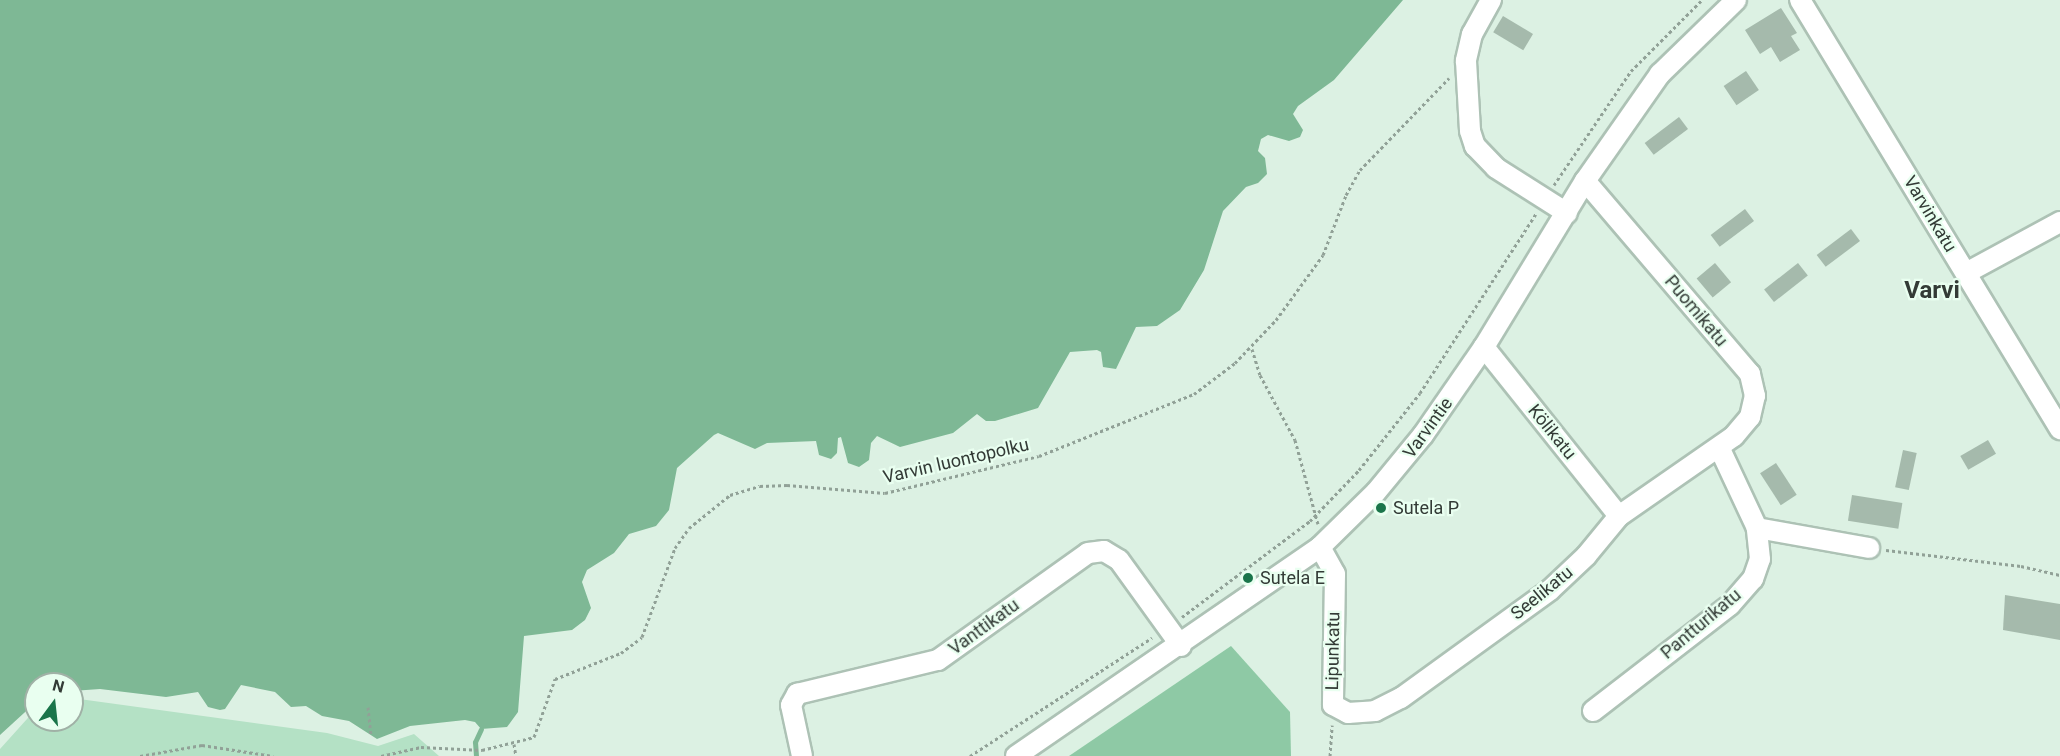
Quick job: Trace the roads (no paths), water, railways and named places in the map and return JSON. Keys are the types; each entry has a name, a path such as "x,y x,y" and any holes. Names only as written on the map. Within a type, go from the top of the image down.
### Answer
{"street":[{"path":"1491,0 1472,34 1466,62 1466,116 1475,146 1496,168 1567,213"},
{"name":"Varvintie","path":"1016,756 1181,646 1320,547 1402,463 1484,347 1586,181 1660,74 1736,0"},
{"name":"Varvinkatu","path":"1800,0 2060,429"},
{"name":"Puomikatu","path":"1586,181 1750,374 1755,396 1750,417 1719,447"},
{"path":"1966,273 2060,222"},
{"name":"Kölikatu","path":"1484,347 1619,516"},
{"name":"Seelikatu","path":"1340,709 1375,711 1401,698 1550,590 1586,556 1619,516 1719,447"},
{"name":"Pantturikatu","path":"1593,711 1737,597 1753,579 1760,559 1757,528 1719,447"},
{"path":"1757,528 1869,548"},
{"name":"Lipunkatu","path":"1320,547 1335,574 1340,709"},
{"name":"Vanttikatu","path":"802,756 791,705 797,694 938,660 1088,553 1104,551 1119,560 1181,646"}],"waterway":[{"path":"476,756 475,742 481,729"}],"place":[{"name":"Sutela P","path":"1381,508"},
{"name":"Sutela E","path":"1248,578"}],"district":[{"name":"Varvi","path":"1932,291"}]}
